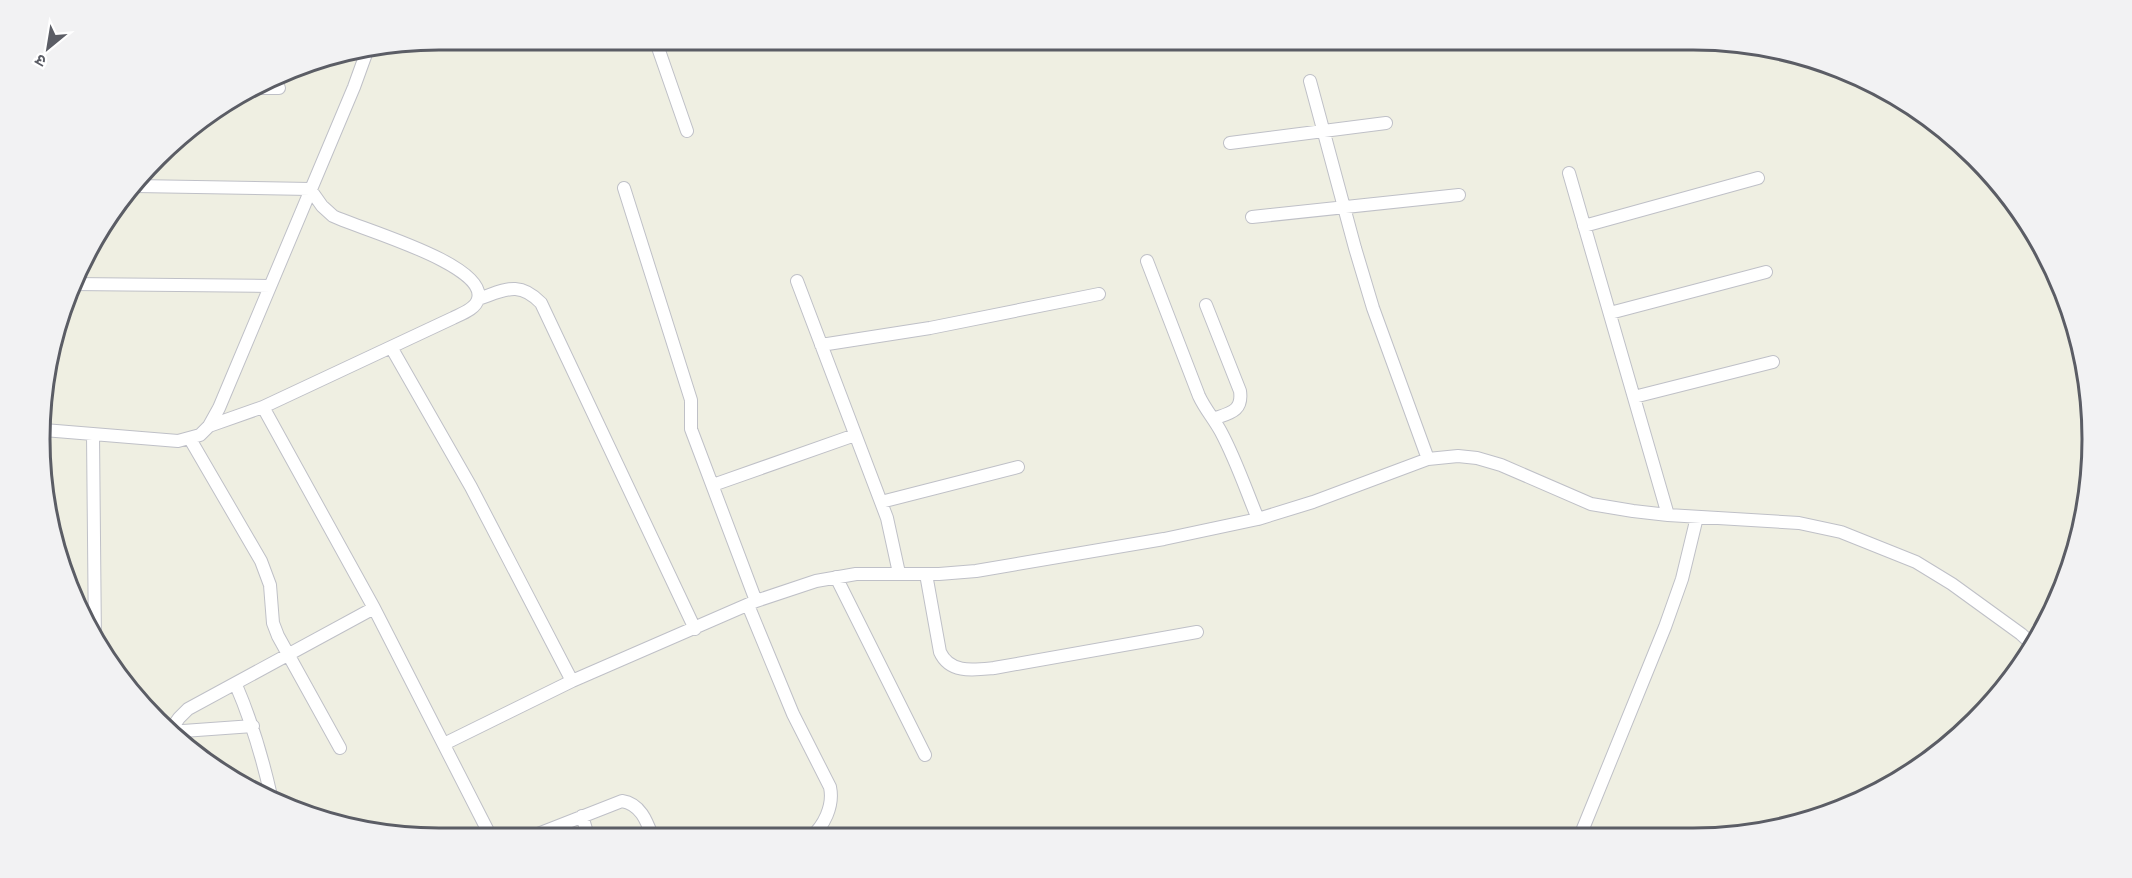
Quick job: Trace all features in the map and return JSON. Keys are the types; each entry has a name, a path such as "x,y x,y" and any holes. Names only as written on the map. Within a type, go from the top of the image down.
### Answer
{"street":[{"path":"659,50 687,130"},
{"path":"50,430 178,441 200,435 208,426 219,408 365,57"},
{"path":"1311,81 1373,308 1428,459"},
{"path":"271,88 279,88"},
{"path":"1230,143 1386,123"},
{"path":"1569,173 1668,515"},
{"path":"1584,226 1758,178"},
{"path":"143,186 310,189"},
{"path":"624,188 692,400 691,429 793,714 830,787 833,798 831,807 820,828"},
{"path":"208,426 263,407 453,318 474,306 478,299 478,290 470,279 456,268 407,244 333,216 322,206 310,189"},
{"path":"1252,217 1459,195"},
{"path":"1147,261 1204,408 1213,419 1233,455 1258,519"},
{"path":"1610,313 1766,272"},
{"path":"797,281 887,518 898,573"},
{"path":"82,284 270,286"},
{"path":"478,299 514,289 526,290 541,303 695,629"},
{"path":"821,345 930,328 1100,294"},
{"path":"1206,305 1242,401 1238,408 1213,419"},
{"path":"391,347 471,488 572,681"},
{"path":"1634,397 1773,362"},
{"path":"263,407 374,608 486,828"},
{"path":"93,434 95,620"},
{"path":"712,485 855,435"},
{"path":"190,439 261,561 270,585 273,623 340,748"},
{"path":"444,744 572,681 752,603 816,581 856,574 976,571 1074,555 1258,519 1313,502 1428,459 1458,456 1477,458 1501,465 1591,504 1633,512 1799,523 1840,532 1916,562 1952,584 2027,638"},
{"path":"881,502 1018,467"},
{"path":"1583,828 1668,617 1688,560 1697,517"},
{"path":"926,574 940,652 944,660 961,669 994,668 1197,632"},
{"path":"836,577 925,755"},
{"path":"174,724 189,709 374,608"},
{"path":"236,684 260,748 269,789"},
{"path":"180,730 253,726"},
{"path":"552,828 622,801 631,802 639,808 648,828"},
{"path":"582,816 586,828"}]}
